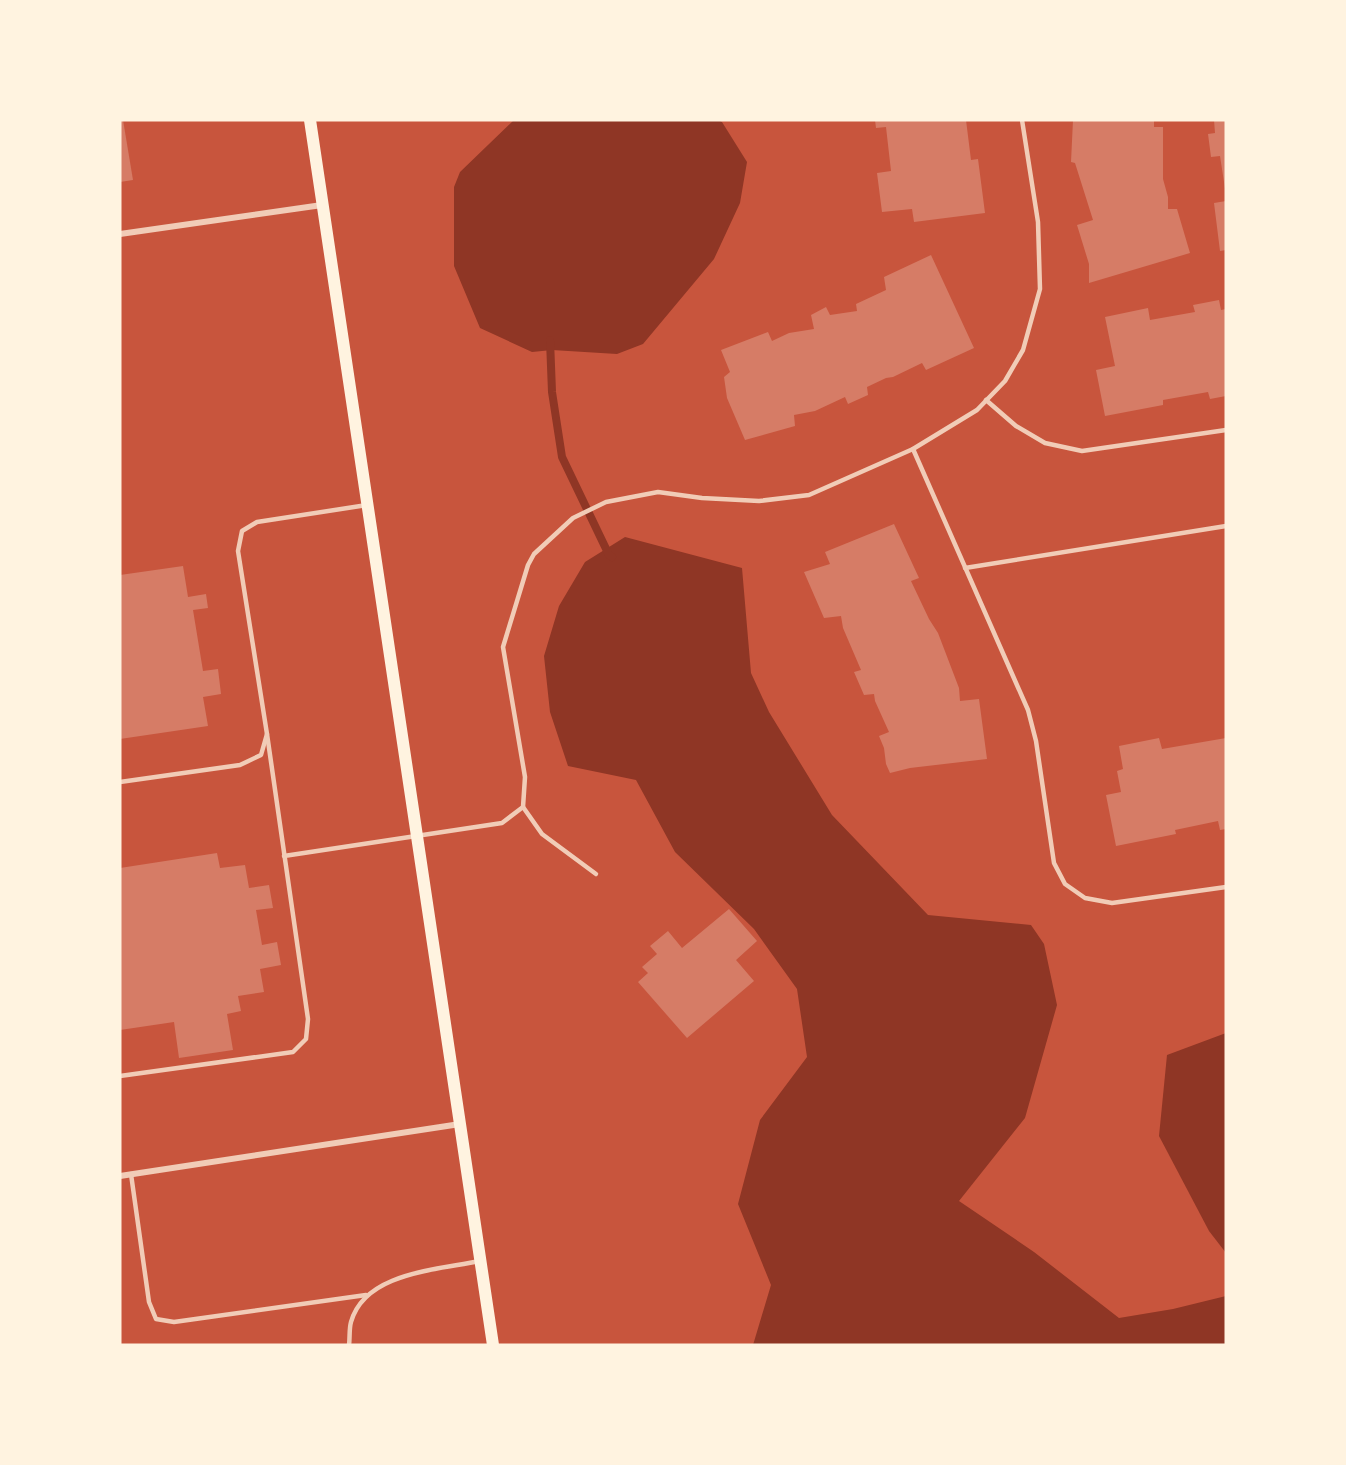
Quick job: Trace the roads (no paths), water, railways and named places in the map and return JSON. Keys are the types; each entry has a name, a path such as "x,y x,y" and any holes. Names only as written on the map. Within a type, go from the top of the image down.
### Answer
{"main road":[{"path":"310,120 493,1345"}],"street":[{"path":"120,234 322,205"},
{"path":"120,1176 460,1124"}],"lane":[{"path":"596,874 542,834 523,807 525,777 503,647 528,565 534,554 573,518 606,502 658,492 702,498 759,501 810,495 912,449 977,410 1005,381 1023,350 1040,289 1038,222 1022,120"},
{"path":"987,400 1016,426 1045,443 1082,451 1226,430"},
{"path":"912,449 1028,710 1036,741 1054,863 1065,884 1085,898 1112,903 1226,887"},
{"path":"120,1076 293,1052 306,1039 308,1019 238,551 242,531 256,522 367,505"},
{"path":"965,568 1226,526"},
{"path":"120,782 240,765 261,755 267,734"},
{"path":"284,856 502,823 523,807"},
{"path":"131,1174 149,1302 156,1319 174,1322 366,1295 393,1278 481,1261"},
{"path":"349,1345 351,1321 366,1295"}],"waterway":[{"path":"550,340 552,392 562,457 612,557"}]}
